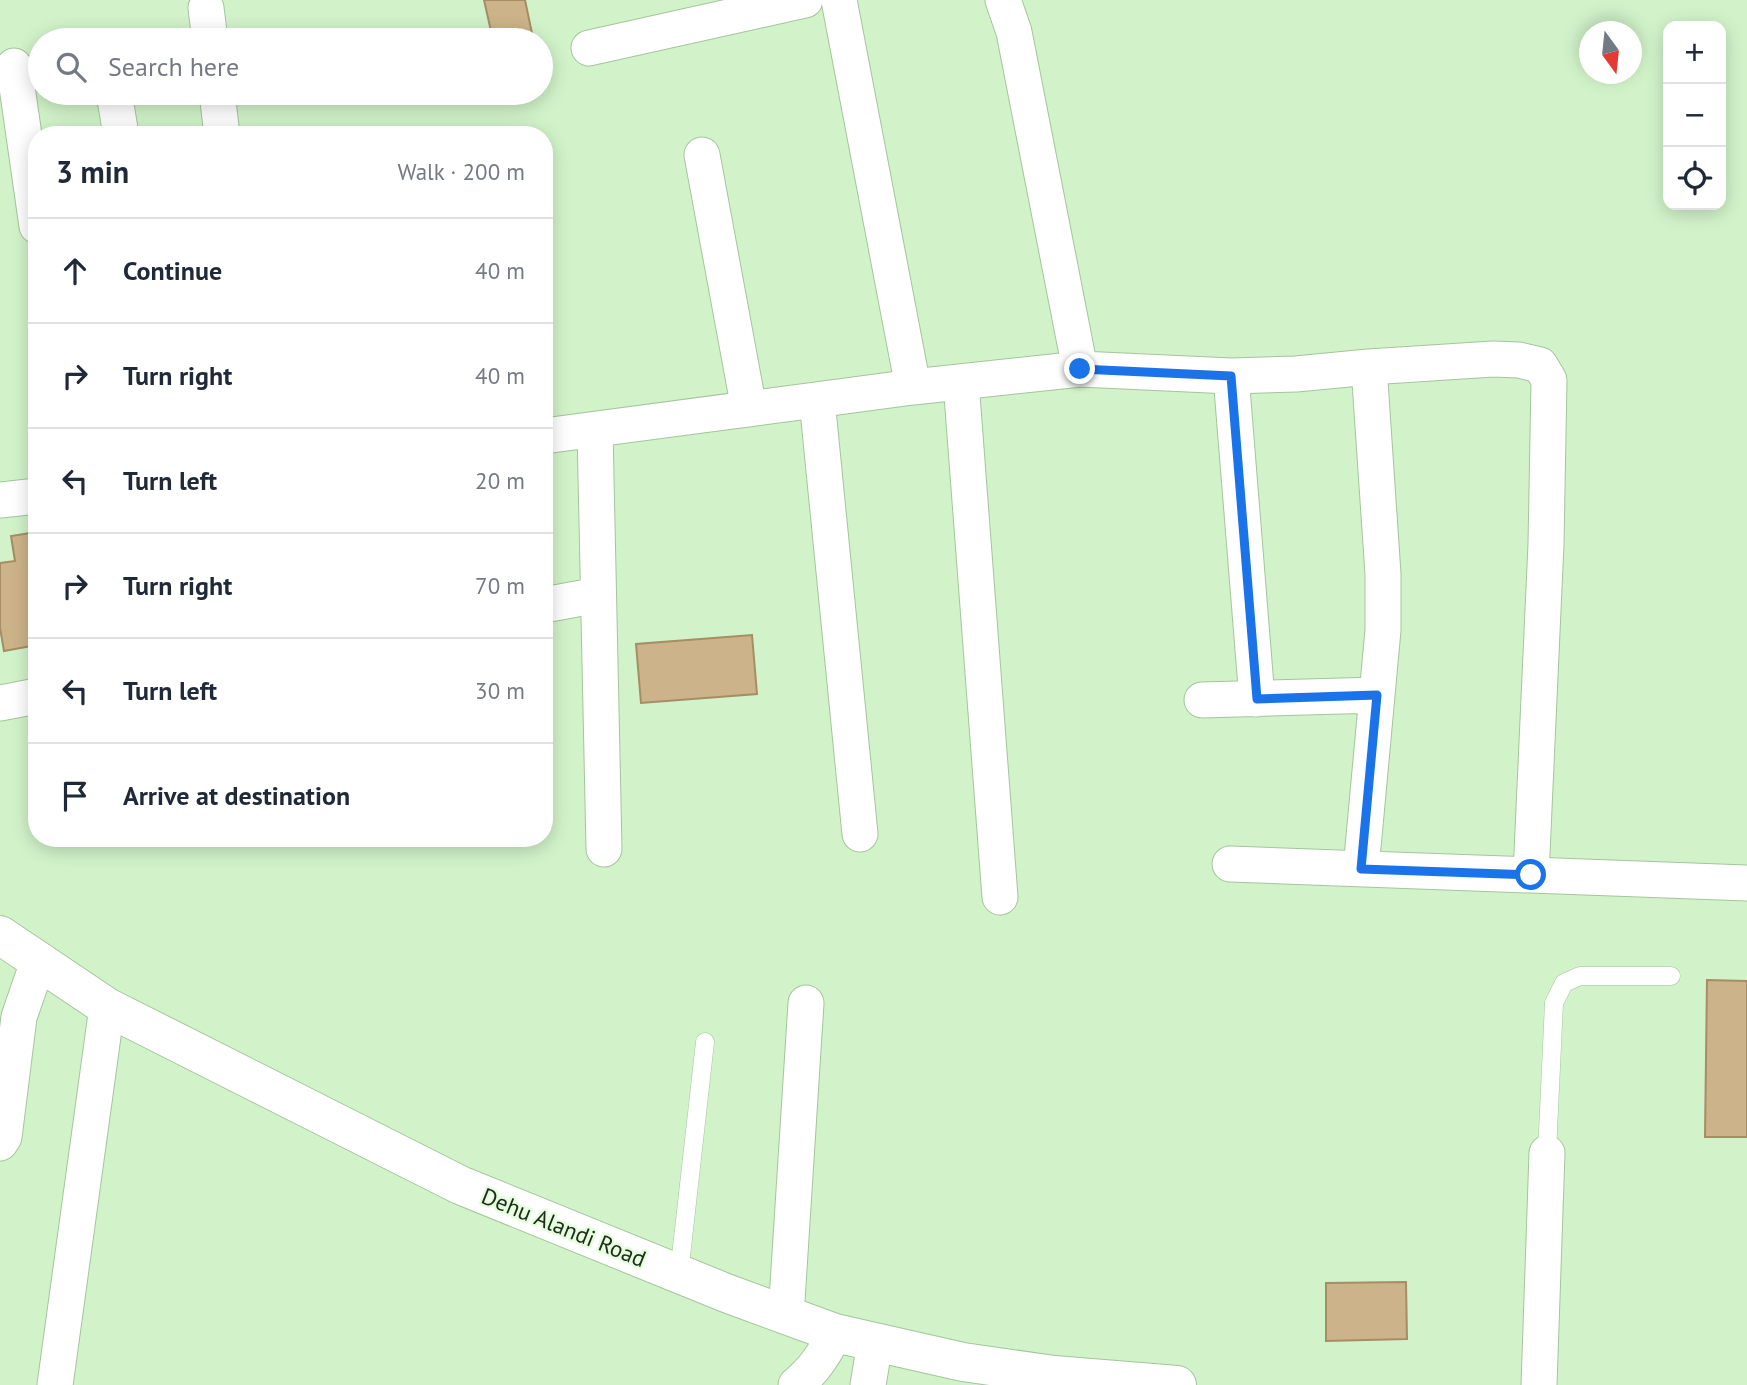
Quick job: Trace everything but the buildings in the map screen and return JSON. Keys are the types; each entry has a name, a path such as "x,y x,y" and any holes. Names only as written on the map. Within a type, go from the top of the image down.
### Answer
{"main road":[{"name":"Dehu Alandi Road","path":"0,935 107,1007 460,1185 835,1334 1054,1380 1177,1385"}],"street":[{"path":"589,48 805,0"},
{"path":"839,0 913,387"},
{"path":"1003,0 1014,32 1080,369"},
{"path":"14,66 28,163"},
{"path":"116,105 120,126"},
{"path":"218,105 221,126"},
{"path":"702,155 749,409"},
{"path":"553,435 913,387 1080,369 1231,376 1296,374 1493,359 1519,360 1540,365 1549,380 1545,570 1531,875"},
{"path":"1361,869 1383,630 1383,575 1369,367"},
{"path":"1231,376 1257,699"},
{"path":"961,382 1000,897"},
{"path":"817,400 860,834"},
{"path":"595,430 604,849"},
{"path":"0,500 28,497"},
{"path":"553,603 598,595"},
{"path":"1202,700 1377,695"},
{"path":"0,703 28,698"},
{"path":"1230,864 1747,883"},
{"path":"0,1143 4,1137 19,1017 38,962"},
{"path":"786,1315 806,1003"},
{"path":"55,1385 107,1007"},
{"path":"1539,1385 1547,1153"},
{"path":"796,1385 811,1373 822,1359 835,1334"},
{"path":"868,1385 875,1343"}],"lane":[{"path":"1547,1153 1554,1003 1564,983 1580,976 1671,976"},
{"path":"679,1274 705,1042"}],"route":[{"path":"1080,369 1231,376 1257,699 1377,695 1361,869 1531,875"}]}
